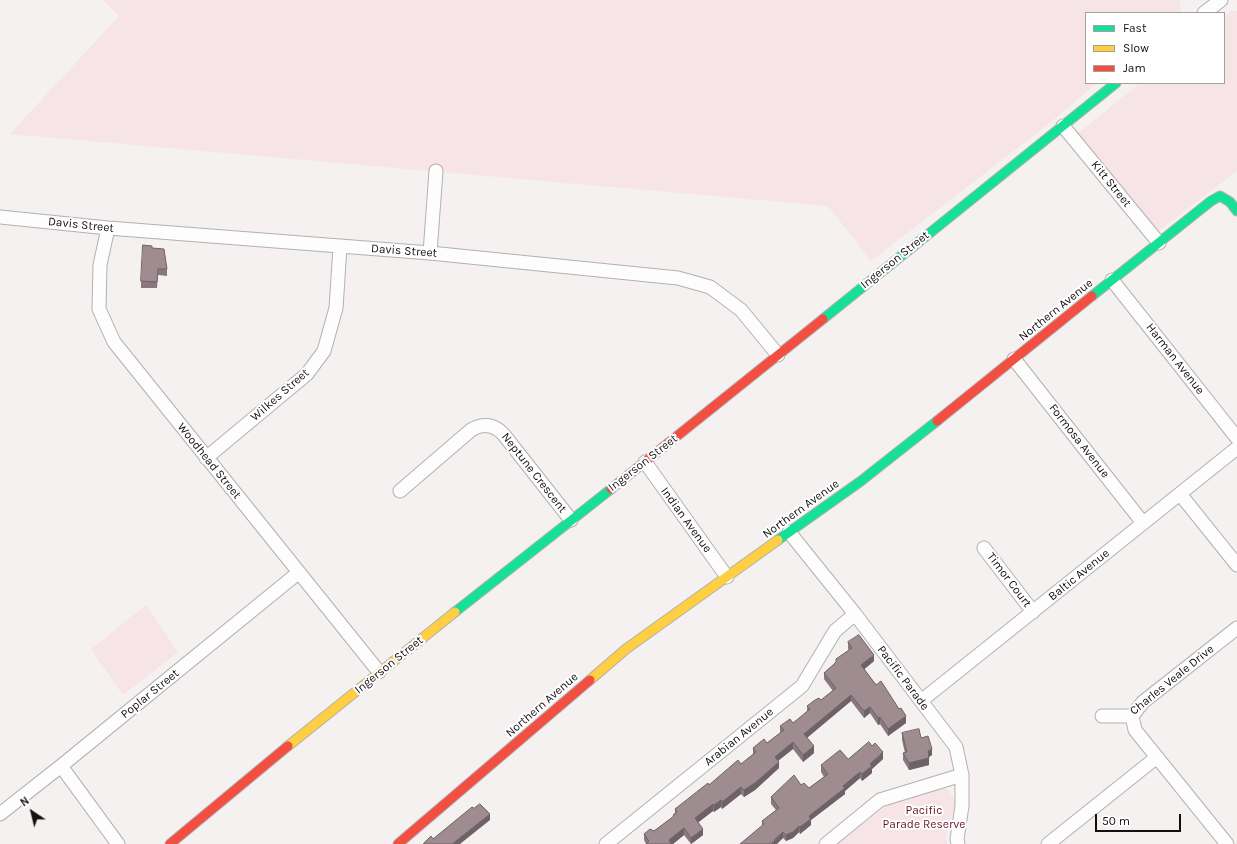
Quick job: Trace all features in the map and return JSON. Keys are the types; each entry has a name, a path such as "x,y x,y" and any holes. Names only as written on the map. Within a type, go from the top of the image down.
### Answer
{"street":[{"path":"1205,12 1221,0"},
{"name":"Ingerson Street","path":"170,844 379,672 645,462 1115,84"},
{"name":"Kitt Street","path":"1063,126 1159,243"},
{"path":"430,253 436,171"},
{"name":"Northern Avenue","path":"398,844 626,649 861,481 1211,201 1220,196 1230,202 1237,210"},
{"name":"Davis Street","path":"0,217 108,228 430,253 678,278 710,287 741,310 778,355"},
{"name":"Woodhead Street","path":"108,228 100,265 99,309 114,342 379,672"},
{"name":"Wilkes Street","path":"206,458 307,374 324,350 336,308 340,247"},
{"name":"Harman Avenue","path":"1112,280 1237,438"},
{"name":"Formosa Avenue","path":"1014,358 1143,523"},
{"name":"Neptune Crescent","path":"400,491 471,430 482,425 493,426 504,435 571,520"},
{"name":"Baltic Avenue","path":"921,701 1237,448"},
{"name":"Indian Avenue","path":"645,462 727,577"},
{"path":"1180,494 1237,565"},
{"name":"Pacific Parade","path":"789,532 855,614 956,747 962,775 962,806 957,839 958,844"},
{"name":"Timor Court","path":"984,548 1033,612"},
{"name":"Poplar Street","path":"0,814 298,573"},
{"name":"Arabian Avenue","path":"606,844 802,686 835,631 855,614"},
{"name":"Charles Veale Drive","path":"1102,716 1132,716 1143,702 1237,628"},
{"path":"1132,716 1135,730 1226,844"},
{"path":"1048,844 1157,757"},
{"path":"61,766 118,844"},
{"path":"826,844 880,800 962,775"}],"green space":[{"path":"103,0 1180,0 1181,12 1085,12 1085,84 1096,84 1046,126 871,261 828,206 10,134 119,16"},
{"path":"1231,11 1237,11 1237,171 1157,232 1076,135 1139,84 1225,84 1225,15"},
{"path":"146,605 178,652 123,695 91,649"},
{"name":"Pacific Parade Reserve","path":"938,788 948,789 956,802 946,836 947,844 838,844 896,799"}],"building":[{"path":"143,245 152,246 152,248 164,249 167,269 158,269 157,282 141,281"},
{"path":"859,635 874,655 861,665 876,685 881,681 899,709 901,708 906,716 888,729 880,717 878,718 870,707 864,711 851,695 804,734 814,746 803,755 793,742 775,757 779,762 755,783 744,790 741,787 722,802 721,800 714,805 713,804 695,818 703,829 691,838 684,828 669,840 671,843 670,844 646,844 649,841 644,834 650,829 654,831 674,816 673,815 677,812 675,809 708,783 709,785 738,760 741,764 756,752 753,748 764,739 767,743 784,730 780,726 790,719 793,723 810,709 807,706 819,698 821,700 836,688 824,673 836,662 836,659 852,648 848,642"},
{"path":"919,729 921,738 928,736 932,749 928,751 929,758 909,763 903,753 907,752 902,733"},
{"path":"869,742 872,746 875,743 883,752 870,764 872,766 862,774 860,772 843,786 845,788 809,816 811,819 800,827 799,826 793,832 786,835 783,832 770,844 740,844 764,824 762,821 779,808 771,797 794,775 801,785 804,783 809,788 828,774 821,765 840,750 848,759"},
{"path":"480,804 490,814 452,844 423,844 431,836 433,839 472,807 474,808"}],"traffic: fast":[{"path":"823,319 1115,84"},
{"path":"1092,296 1211,201 1220,196 1230,202 1237,211"},
{"path":"778,540 861,481 937,421"},
{"path":"455,612 611,489"}],"traffic: slow":[{"path":"590,680 626,649 778,540"},
{"path":"288,746 455,612"}],"traffic: jam":[{"path":"937,421 1092,296"},
{"path":"611,489 823,319"},
{"path":"398,844 590,680"},
{"path":"170,844 288,746"}]}
